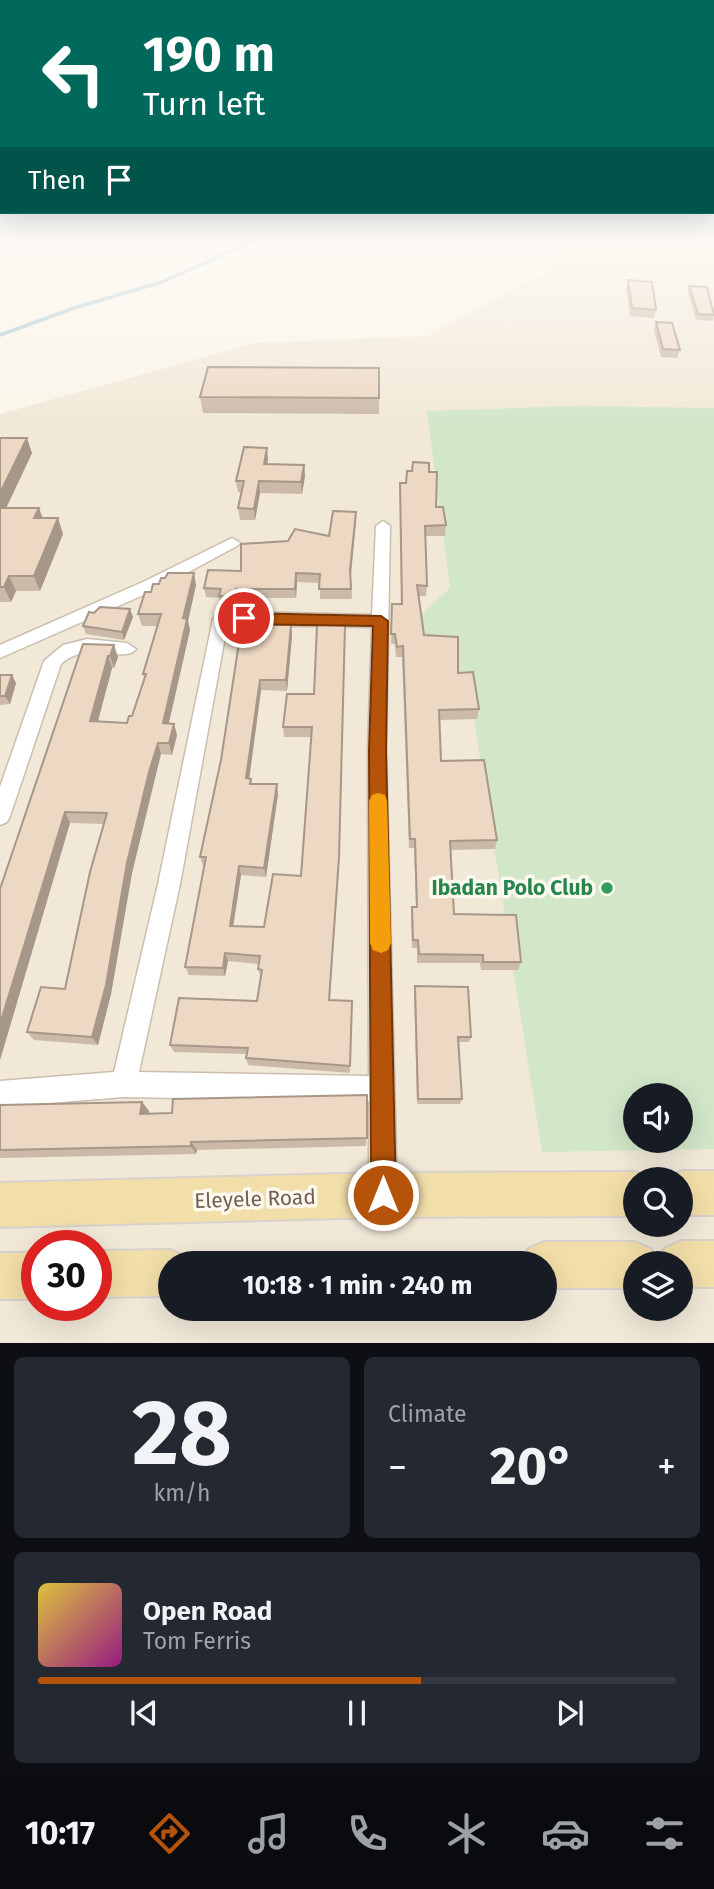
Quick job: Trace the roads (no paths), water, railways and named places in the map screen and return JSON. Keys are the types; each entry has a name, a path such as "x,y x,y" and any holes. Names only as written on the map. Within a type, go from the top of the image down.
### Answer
{"main road":[{"path":"693,1194 714,1193"},
{"name":"Eleyele Road","path":"0,1205 383,1195 623,1194"},
{"path":"693,1264 714,1264"},
{"path":"557,1265 623,1265"},
{"path":"112,1275 158,1273"},
{"path":"0,1276 21,1276"}],"street":[{"path":"383,526 377,750 383,1195"},
{"path":"0,652 151,585 232,543"},
{"path":"124,1084 169,884 215,629 226,619 244,618 381,621"},
{"path":"0,816 54,661 62,651 71,646 127,649"},
{"path":"0,1094 124,1084 383,1088"}],"waterway":[{"path":"0,335 99,301"}],"place":[{"name":"Ibadan Polo Club","path":"607,888"}]}
